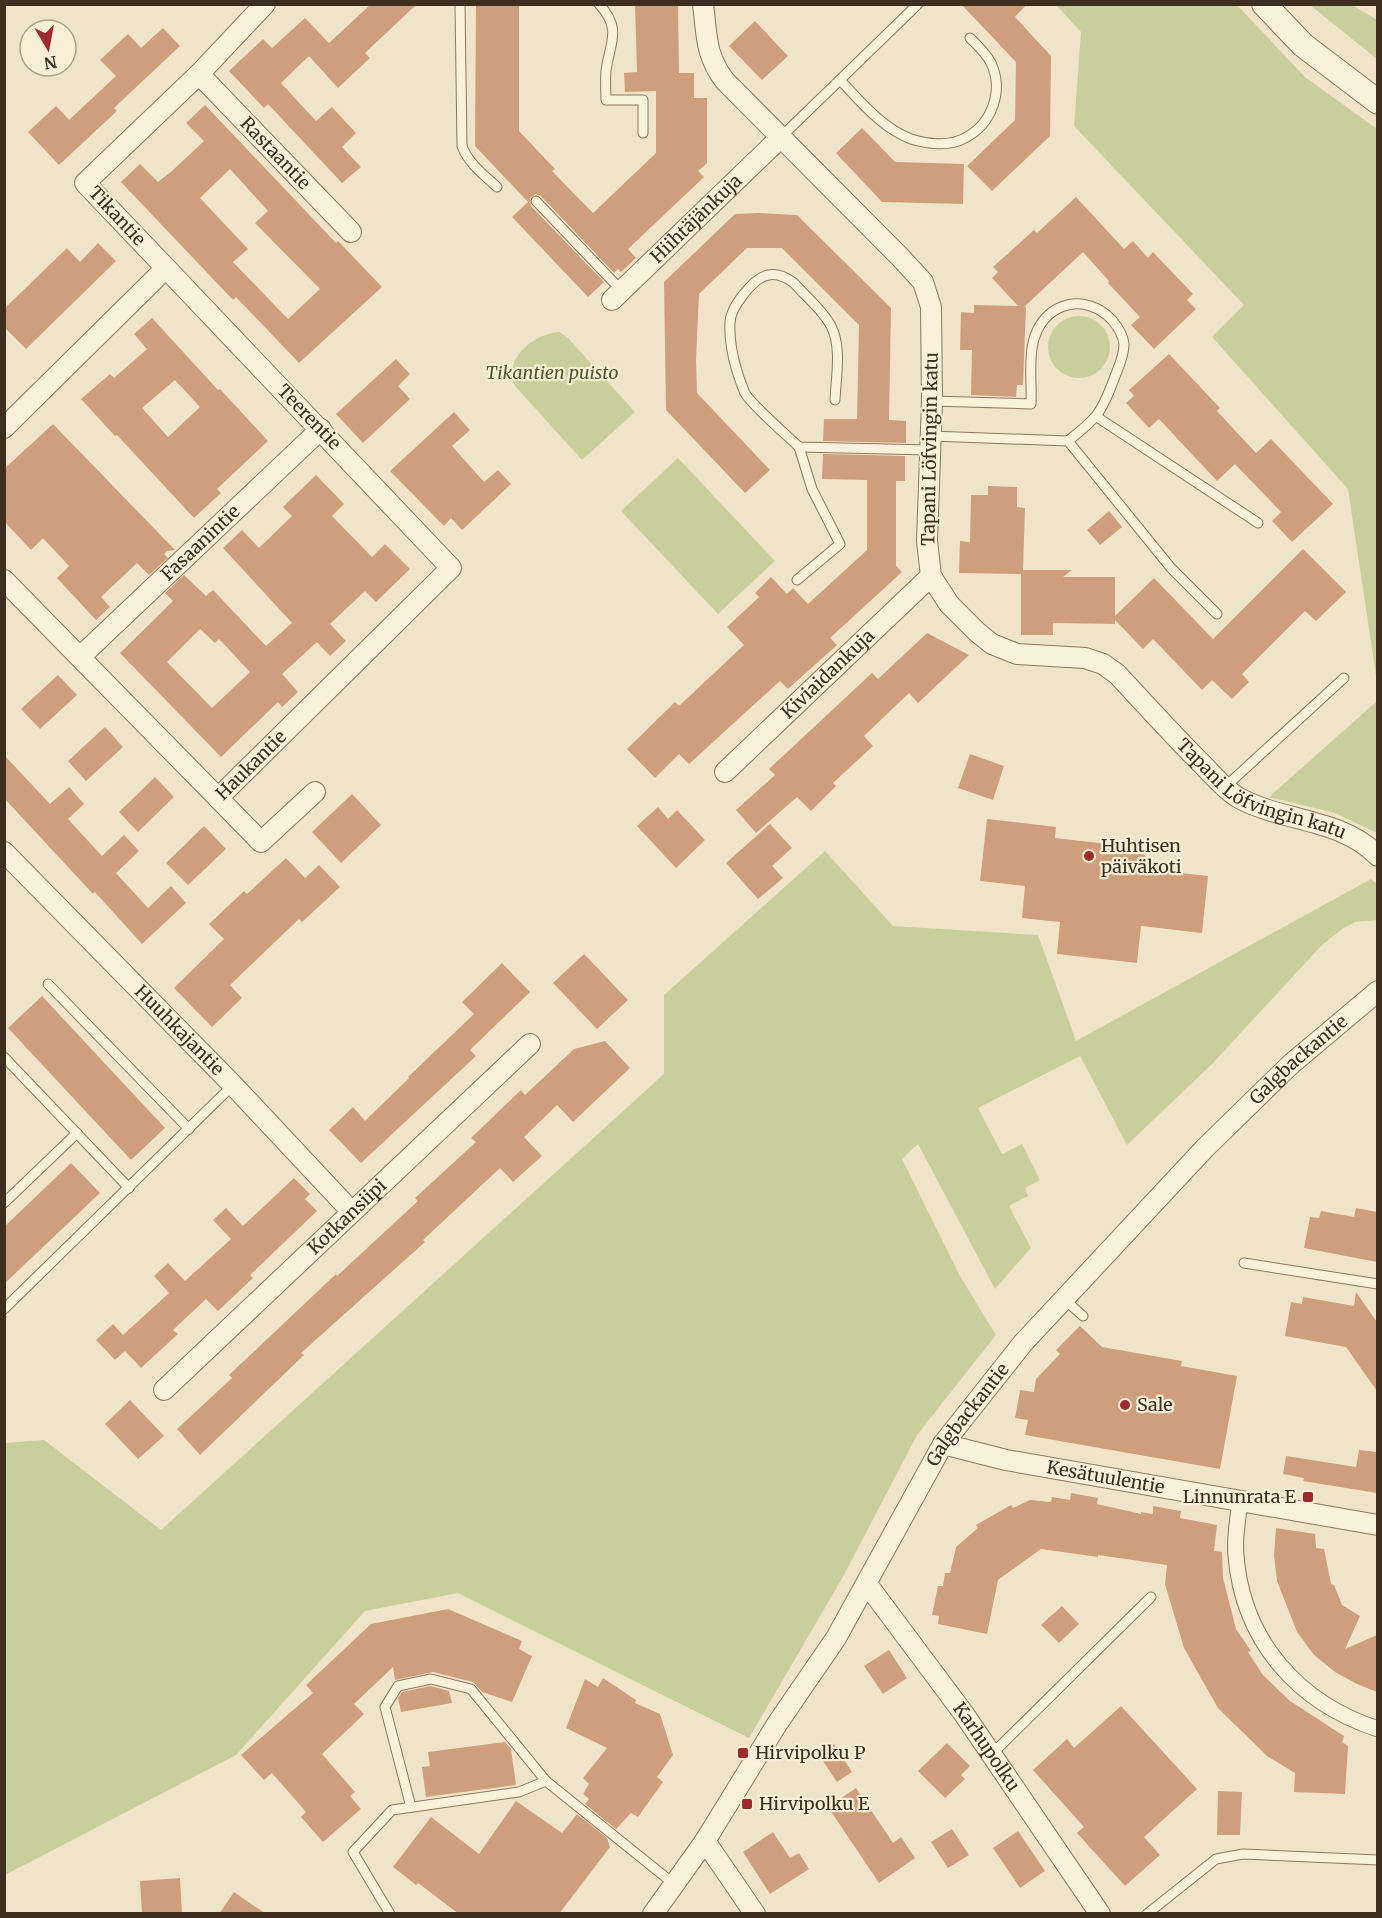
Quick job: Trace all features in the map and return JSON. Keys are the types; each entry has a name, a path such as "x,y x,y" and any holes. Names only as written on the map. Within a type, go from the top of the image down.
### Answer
{"street":[{"name":"Tikantie","path":"166,268 85,183 199,74 265,4"},
{"name":"Tapani Löfvingin katu","path":"703,4 712,62 725,81 923,282 931,307 932,401 927,541 931,576 949,604 992,644 1017,654 1084,658 1102,664 1117,674 1224,787 1247,802 1342,833 1361,842 1377,856"},
{"path":"1264,4 1303,45 1377,102"},
{"name":"Rastaantie","path":"199,74 351,232"},
{"name":"Hiihtäjänkuja","path":"617,295 780,138"},
{"path":"4,428 166,268"},
{"name":"Teerentie","path":"166,268 451,568"},
{"name":"Fasaanintie","path":"80,657 321,429"},
{"name":"Haukantie","path":"4,580 218,798 451,568"},
{"name":"Kiviaidankuja","path":"725,772 931,576"},
{"path":"218,798 261,843 315,792"},
{"name":"Huuhkajantie","path":"4,852 233,1085 352,1212"},
{"name":"Galgbackantie","path":"654,1914 705,1841 777,1724 836,1638 943,1444 1023,1343 1205,1148 1290,1065 1377,991"},
{"name":"Kotkansiipi","path":"164,1390 530,1044"},
{"name":"Kesätuulentie","path":"943,1444 1005,1460 1377,1525"},
{"path":"1240,1501 1235,1554 1238,1574 1248,1613 1262,1642 1279,1666 1302,1688 1328,1707 1358,1723 1377,1729"},
{"name":"Karhupolku","path":"867,1584 992,1754 1100,1914"},
{"path":"705,1841 755,1914"}],"lane":[{"path":"460,4 460,137 465,155 497,187"},
{"path":"599,4 609,17 613,34 612,51 606,70 606,100 643,100 643,133"},
{"path":"780,138 918,4"},
{"path":"840,80 877,117 900,134 934,143 964,139 984,122 990,112 997,88 991,63 970,38"},
{"path":"536,201 617,295"},
{"path":"797,580 840,544 812,489 799,447 744,394 730,334 731,314 738,301 761,278 769,274 779,274 794,283 830,323 836,341 837,355 835,400"},
{"path":"799,447 1068,441 1097,417 1103,408 1123,355 1124,343 1121,333 1108,315 1097,307 1082,303 1052,313 1041,321 1032,344 1031,404 932,401"},
{"path":"1097,417 1258,523"},
{"path":"1068,441 1171,568 1217,614"},
{"path":"1224,787 1344,678"},
{"path":"48,984 189,1129"},
{"path":"4,1057 129,1188"},
{"path":"4,1309 233,1085"},
{"path":"4,1203 77,1133"},
{"path":"1244,1263 1377,1284"},
{"path":"1065,1299 1083,1316"},
{"path":"992,1754 1151,1597"},
{"path":"411,1807 385,1707 398,1686 430,1679 471,1689 546,1780 674,1884"},
{"path":"390,1914 353,1852 392,1810 519,1792 546,1780"},
{"path":"1147,1914 1216,1859 1243,1854 1377,1860"}],"green space":[{"path":"1056,5 1237,5 1305,77 1377,129 1377,682 1348,489 1212,337 1244,305 1074,126 1081,32"},
{"path":"1310,5 1352,5 1377,20 1377,59"},
{"path":"1073,316 1085,316 1101,325 1108,335 1110,347 1108,359 1101,369 1085,378 1073,378 1062,373 1053,364 1048,353 1048,341 1053,330 1062,321"},
{"name":"Tikantien puisto","path":"560,332 635,412 582,460 515,386 512,376 513,366 523,349 540,337"},
{"path":"678,458 775,561 718,614 621,511"},
{"path":"1377,701 1377,833 1335,813 1269,797"},
{"path":"825,851 893,926 1038,935 1076,1041 1371,879 1377,884 1377,920 1355,922 1321,946 1212,1064 1127,1145 1080,1056 978,1108 1002,1154 1022,1144 1040,1180 1025,1188 1028,1196 1009,1206 1031,1248 995,1289 918,1144 902,1159 960,1276 996,1335 917,1435 844,1575 749,1738 458,1593 365,1611 236,1755 5,1875 5,1443 44,1440 161,1530 664,1074 664,995"}],"building":[{"path":"371,4 417,4 365,53 370,58 338,88 309,56 281,83 316,121 332,107 356,133 342,147 361,167 342,183 268,104 264,108 229,71 263,39 272,48 305,18 329,43"},
{"path":"476,4 519,4 519,131 555,169 552,171 593,213 656,153 656,91 625,92 624,73 637,72 635,4 678,4 679,73 694,73 694,98 707,98 707,163 698,171 704,177 628,249 636,258 621,272 618,269 614,273 541,196 535,194 530,199 531,206 604,282 588,297 512,217 528,202 475,146"},
{"path":"961,4 1027,4 1015,17 1051,56 1050,136 992,191 967,166 1015,120 1016,62"},
{"path":"755,21 788,56 762,80 729,46"},
{"path":"163,28 180,46 114,108 117,111 59,165 28,132 56,106 69,120 116,76 100,60 128,34 141,48"},
{"path":"205,105 336,243 338,241 382,287 299,363 236,297 233,300 121,182 140,164 158,182 172,171 204,141 186,123","holes":["230,169 268,211 255,223 320,289 288,319 233,262 248,249 200,198"]},
{"path":"862,128 895,162 964,164 963,204 882,202 836,153"},
{"path":"1076,197 1124,249 1133,241 1148,258 1153,252 1193,294 1187,300 1196,309 1154,349 1131,325 1140,317 1083,252 1024,307 1026,307 1023,385 1017,385 1016,397 971,395 972,350 960,350 961,312 974,313 974,305 1018,306 992,278 998,272 993,267 1034,230 1037,233"},
{"path":"735,214 797,215 891,308 889,420 906,421 906,443 823,441 824,419 857,419 859,325 782,248 747,248 699,294 696,360 697,393 770,470 745,493 666,410 664,282"},
{"path":"98,243 116,261 26,349 4,327 4,309 67,248 80,262"},
{"path":"152,318 268,441 217,489 221,493 194,518 81,399 110,374 114,378 147,349 134,334","holes":["175,380 200,407 168,437 142,408"]},
{"path":"1169,354 1220,408 1217,411 1256,453 1271,439 1333,504 1292,542 1272,521 1281,512 1235,464 1217,481 1159,419 1149,428 1126,403 1134,396 1129,390"},
{"path":"396,359 410,374 398,386 410,399 363,443 336,414"},
{"path":"454,412 470,430 452,446 484,482 498,470 511,484 462,530 451,518 444,526 390,471"},
{"path":"53,424 175,550 167,551 164,554 168,558 149,575 137,563 101,597 110,607 96,620 57,578 69,566 43,538 31,550 4,521 4,469"},
{"path":"823,454 905,456 905,481 896,481 896,566 902,572 830,638 837,645 788,689 780,681 689,764 679,754 655,778 627,749 675,702 679,706 744,645 727,627 759,597 755,593 771,577 787,594 793,588 808,604 867,550 867,480 822,479"},
{"path":"316,475 344,504 332,516 372,557 385,544 410,569 376,602 365,591 330,624 346,641 330,656 317,642 282,674 298,692 282,707 278,702 221,757 120,653 173,601 165,593 184,575 206,596 213,590 266,646 292,623 223,548 242,530 259,548 292,516 283,507","holes":["200,629 215,643 219,639 250,672 212,708 167,662"]},
{"path":"988,486 1017,487 1017,507 1025,508 1023,570 1072,570 1063,577 1115,577 1115,616 1154,578 1213,639 1303,549 1346,592 1316,621 1305,611 1242,674 1249,682 1232,699 1212,680 1202,690 1153,639 1143,649 1115,620 1115,624 1053,623 1053,635 1021,635 1021,574 959,573 960,541 970,542 971,495 988,495"},
{"path":"1109,511 1122,527 1100,545 1087,530"},
{"path":"927,633 969,655 918,703 909,693 864,736 873,746 833,783 836,786 811,811 797,797 756,833 736,810 775,775 769,769 872,673 878,679"},
{"path":"58,675 77,695 40,729 21,709"},
{"path":"105,727 123,747 86,781 68,761"},
{"path":"970,754 1004,766 993,800 958,788"},
{"path":"4,755 50,804 69,787 84,804 68,819 102,856 124,835 139,851 116,873 148,908 171,886 186,903 142,944 4,798"},
{"path":"155,777 174,797 138,832 119,812"},
{"path":"352,794 381,825 341,863 312,832"},
{"path":"658,807 668,819 677,810 705,840 676,868 637,826"},
{"path":"987,819 1056,827 1055,838 1135,847 1162,871 1208,876 1202,933 1141,926 1137,963 1057,954 1060,922 1022,918 1025,886 980,881"},
{"path":"770,824 792,848 772,866 783,878 758,899 726,863"},
{"path":"204,826 226,849 188,885 166,863"},
{"path":"286,858 305,878 319,865 340,887 302,922 299,919 230,985 242,998 212,1027 174,988 224,939 209,924 244,891 247,894"},
{"path":"584,954 628,1000 597,1029 553,983"},
{"path":"502,963 530,992 470,1050 476,1056 361,1163 329,1130 353,1107 365,1121 474,1014 462,1002"},
{"path":"42,996 165,1128 131,1160 8,1028"},
{"path":"605,1041 630,1068 573,1122 557,1105 524,1137 542,1156 513,1182 500,1168 423,1240 425,1242 301,1353 304,1355 200,1455 177,1429 232,1378 229,1375 336,1274 337,1276 418,1201 415,1198 476,1142 471,1138 521,1090 525,1095 574,1049"},
{"path":"71,1163 100,1193 4,1284 4,1227"},
{"path":"294,1178 310,1194 305,1199 317,1211 250,1275 253,1278 218,1311 206,1299 173,1330 178,1334 141,1368 125,1351 115,1360 96,1340 113,1324 123,1335 169,1293 154,1276 168,1263 185,1281 231,1239 213,1220 226,1208 243,1226"},
{"path":"1356,1208 1377,1212 1377,1262 1304,1248 1310,1217 1319,1218 1321,1211 1354,1217"},
{"path":"1356,1292 1377,1322 1377,1391 1346,1347 1285,1336 1291,1302 1302,1304 1303,1297 1354,1306"},
{"name":"Sale","path":"1080,1326 1102,1347 1182,1361 1181,1366 1237,1376 1220,1469 1025,1435 1028,1420 1015,1418 1020,1390 1034,1392 1036,1379 1060,1354 1056,1350"},
{"path":"130,1400 164,1436 138,1459 105,1424"},
{"path":"1359,1450 1377,1452 1377,1493 1303,1481 1304,1478 1283,1474 1286,1456 1356,1467"},
{"path":"1071,1493 1098,1498 1097,1504 1141,1514 1141,1512 1153,1514 1153,1506 1181,1511 1180,1518 1217,1525 1214,1551 1222,1552 1223,1578 1236,1629 1263,1675 1290,1701 1344,1736 1342,1742 1348,1746 1345,1794 1294,1792 1295,1773 1267,1756 1218,1708 1184,1648 1165,1584 1167,1565 1041,1549 998,1580 987,1634 938,1624 939,1616 932,1615 938,1586 943,1586 945,1573 950,1573 956,1547 978,1528 976,1525 1011,1505 1013,1508 1030,1500 1051,1502 1052,1497 1070,1500"},
{"path":"1276,1528 1315,1534 1316,1548 1324,1549 1331,1584 1334,1585 1342,1605 1360,1616 1345,1649 1377,1635 1377,1692 1335,1672 1314,1655 1297,1632 1277,1581 1274,1555"},
{"path":"1062,1606 1079,1624 1059,1643 1041,1625"},
{"path":"448,1609 522,1641 519,1649 532,1656 512,1702 482,1692 473,1682 433,1672 395,1680 393,1667 354,1704 364,1714 322,1754 355,1792 350,1796 361,1809 323,1842 301,1817 306,1812 272,1773 264,1780 241,1755 313,1693 306,1685 371,1624"},
{"path":"889,1650 907,1678 883,1694 864,1666"},
{"path":"603,1678 636,1700 635,1703 660,1714 673,1755 657,1777 663,1782 638,1817 631,1813 616,1829 585,1804 589,1799 583,1794 589,1784 583,1778 607,1748 566,1728 585,1679 598,1687"},
{"path":"431,1686 449,1691 452,1703 401,1712 398,1698 402,1692"},
{"path":"1121,1706 1197,1789 1144,1837 1160,1855 1125,1886 1077,1833 1084,1827 1033,1770 1067,1739 1074,1748"},
{"path":"505,1742 511,1749 516,1785 426,1797 422,1767 430,1766 428,1752"},
{"path":"947,1743 970,1766 961,1775 965,1779 945,1798 918,1771"},
{"path":"834,1744 852,1772 837,1782 819,1755"},
{"path":"856,1788 893,1843 901,1837 915,1858 879,1883 828,1807"},
{"path":"1218,1791 1242,1792 1240,1835 1217,1835"},
{"path":"516,1801 562,1833 577,1814 607,1838 610,1847 559,1914 459,1914 393,1867 431,1817 479,1854"},
{"path":"952,1829 969,1855 948,1868 931,1842"},
{"path":"1018,1831 1045,1871 1020,1888 993,1848"},
{"path":"773,1832 790,1858 799,1853 809,1869 770,1894 743,1852"},
{"path":"180,1878 182,1914 142,1914 140,1881"},
{"path":"234,1892 266,1914 219,1914"}],"place":[{"name":"Huhtisen päiväkoti","path":"1089,856"},
{"name":"Sale","path":"1125,1405"},
{"name":"Linnunrata E","path":"1308,1497"},
{"name":"Hirvipolku P","path":"743,1753"},
{"name":"Hirvipolku E","path":"747,1804"}]}
